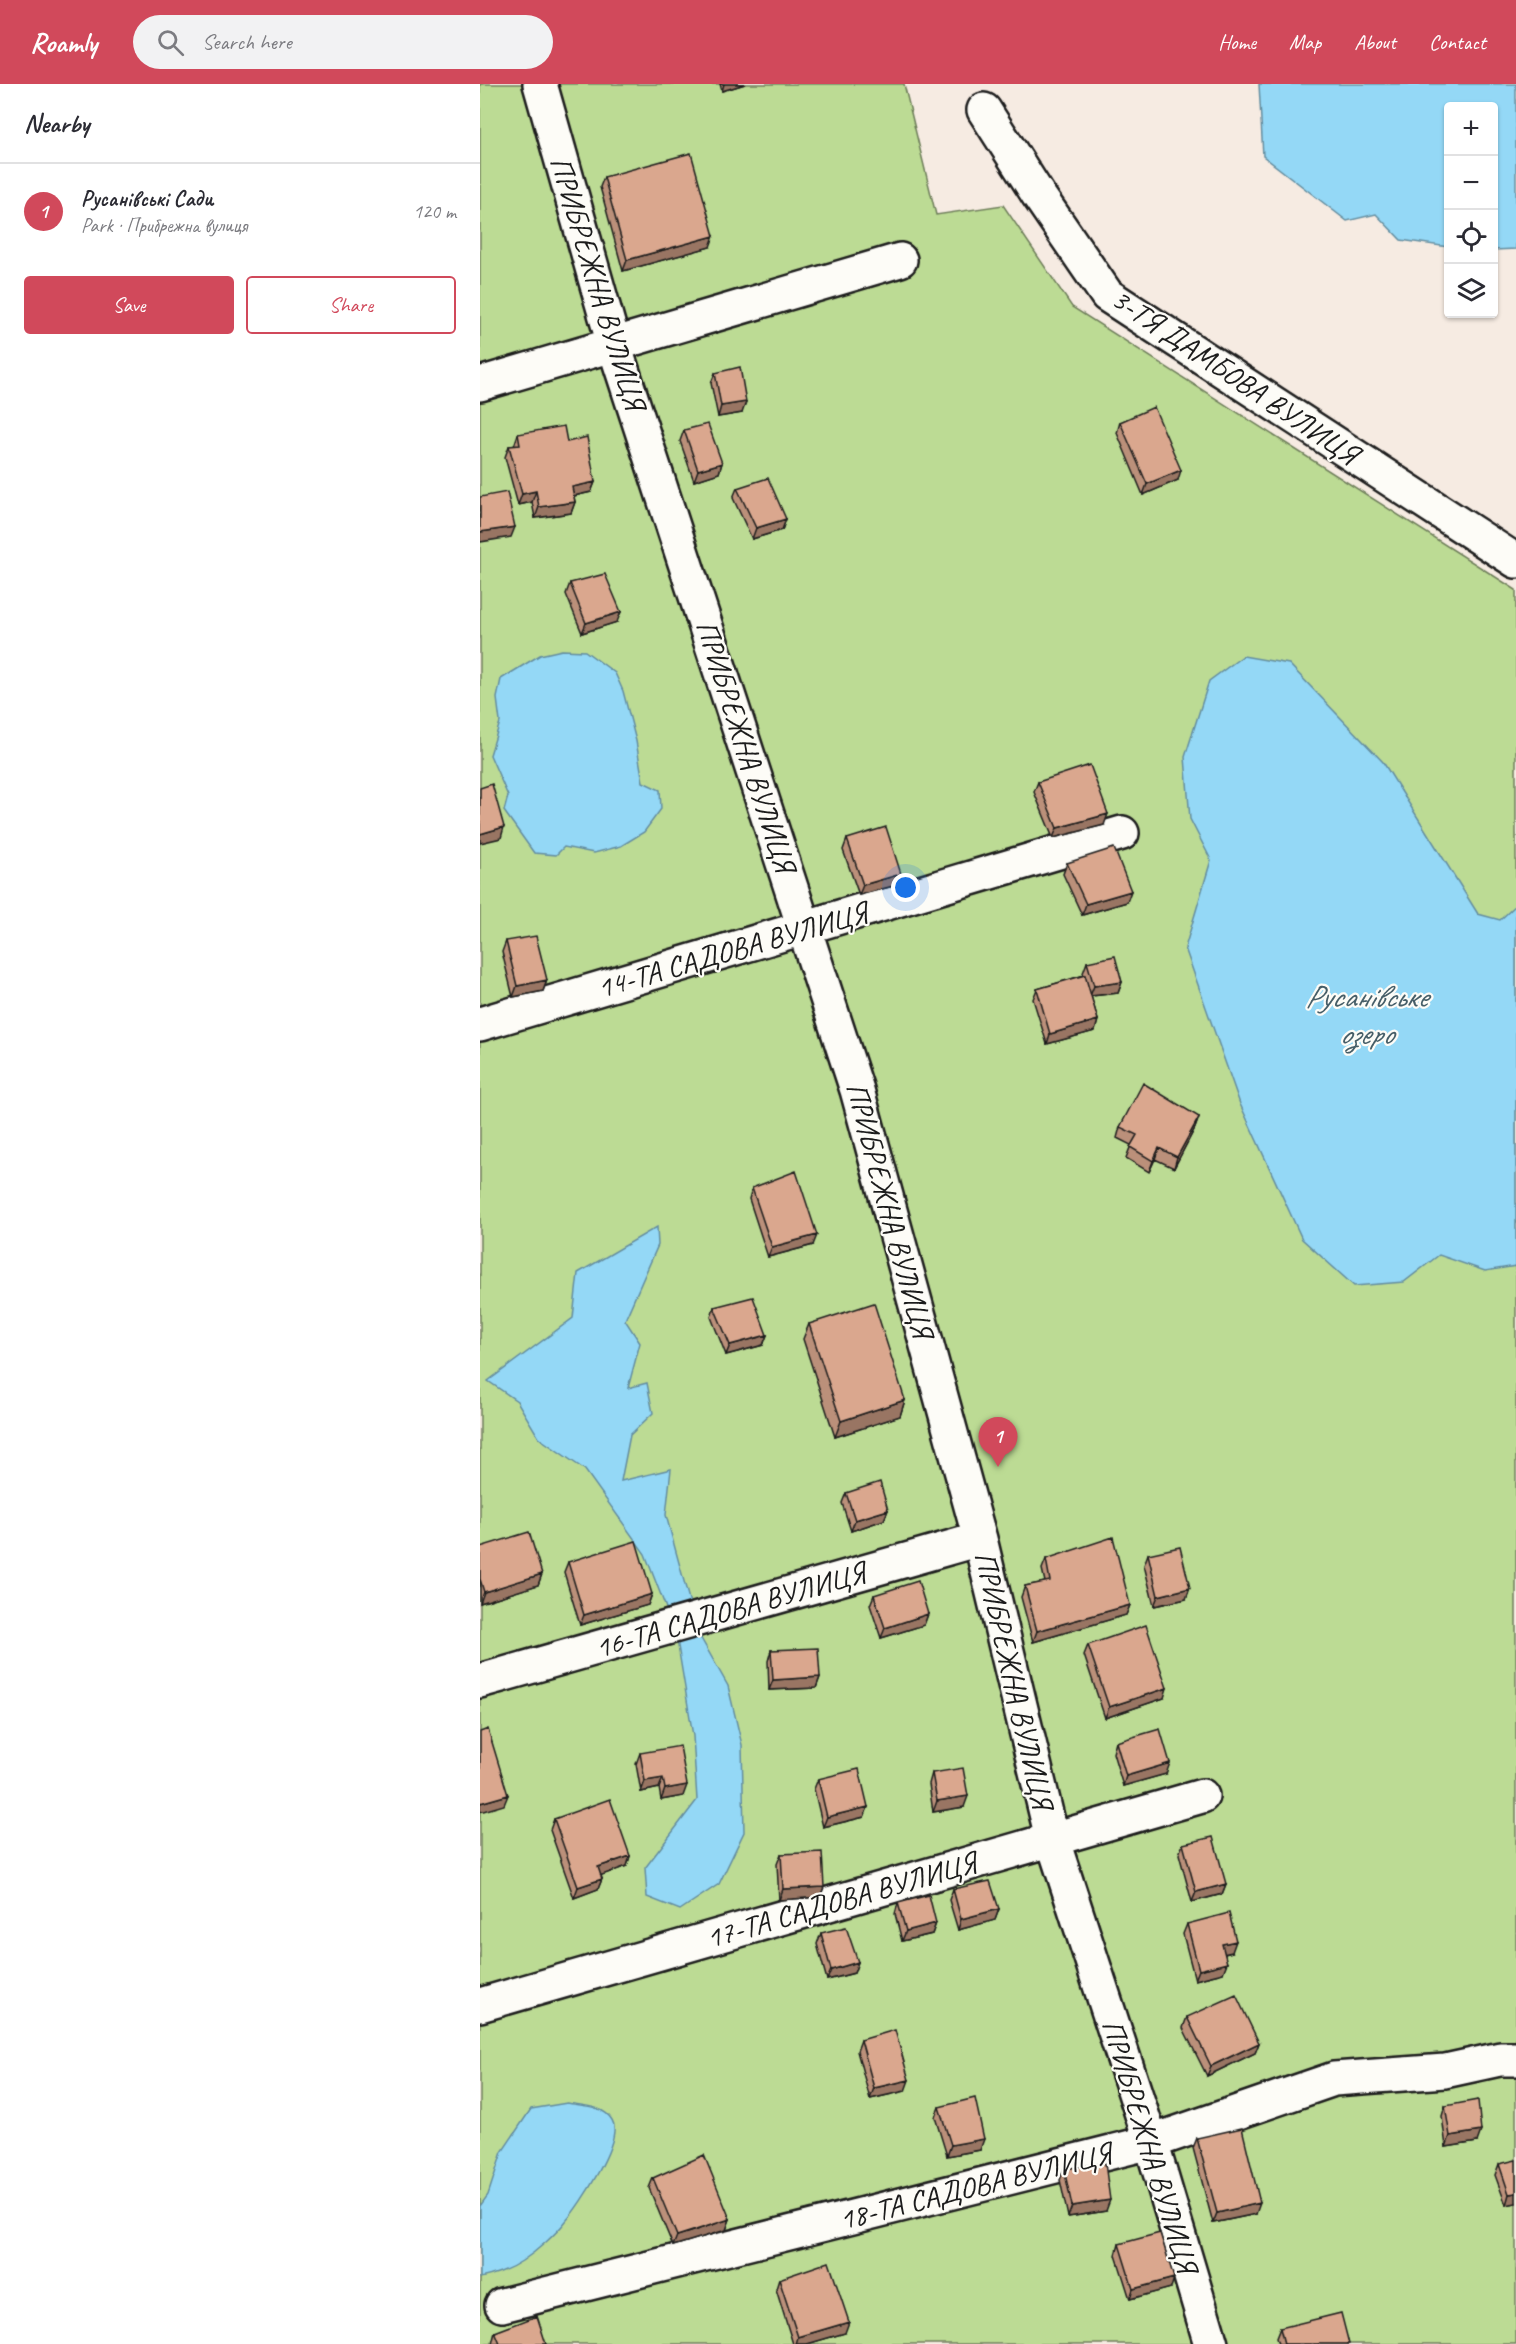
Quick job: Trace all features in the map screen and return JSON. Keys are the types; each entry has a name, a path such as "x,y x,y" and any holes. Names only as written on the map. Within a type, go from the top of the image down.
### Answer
{"street":[{"name":"ПРИБРЕЖНА ВУЛИЦЯ","path":"540,84 614,345 857,1090 980,1539 1052,1838 1151,2142 1211,2344"},
{"name":"3-ТЯ ДАМБОВА ВУЛИЦЯ","path":"984,110 1038,196 1107,295 1516,561"},
{"path":"480,384 900,260"},
{"name":"14-ТА САДОВА ВУЛИЦЯ","path":"480,1024 1122,833"},
{"name":"16-ТА САДОВА ВУЛИЦЯ","path":"480,1681 980,1539"},
{"name":"17-ТА САДОВА ВУЛИЦЯ","path":"480,2005 1202,1796"},
{"name":"18-ТА САДОВА ВУЛИЦЯ","path":"502,2305 1151,2142 1334,2079 1445,2071 1500,2059 1516,2059"}],"green space":[{"path":"480,84 904,84 936,215 1003,205 1072,307 1516,590 1516,2344 480,2344"}],"water":[{"path":"1259,84 1516,84 1516,249 1498,250 1498,102 1444,102 1444,246 1401,240 1376,214 1347,221 1263,156"},
{"path":"562,650 585,651 615,673 623,691 636,741 643,782 660,790 661,809 644,832 621,846 594,853 564,847 556,855 534,853 504,811 508,796 490,755 500,722 497,698 501,679 540,655"},
{"name":"Русанівське озеро","path":"1243,656 1289,664 1383,762 1478,914 1500,920 1516,905 1516,1266 1485,1271 1439,1255 1404,1282 1354,1286 1302,1239 1240,1104 1185,948 1211,860 1190,819 1185,757 1209,681"},
{"path":"657,1227 658,1245 625,1320 640,1343 628,1388 647,1383 653,1413 630,1435 621,1481 671,1469 666,1515 698,1633 728,1686 742,1745 744,1832 719,1884 680,1910 647,1897 645,1868 697,1800 693,1736 676,1634 645,1554 585,1470 539,1438 517,1401 488,1381 573,1318 578,1273"},
{"path":"567,2103 598,2109 612,2120 614,2129 612,2142 599,2172 572,2213 546,2243 512,2267 480,2278 480,2206 488,2195 502,2152 531,2109"}],"building":[{"path":"691,153 714,236 627,260 604,177"},
{"path":"740,367 746,402 721,406 715,373"},
{"path":"1154,407 1181,470 1147,484 1120,422"},
{"path":"708,424 722,463 698,470 684,430"},
{"path":"564,426 567,442 587,437 595,482 572,487 575,502 539,507 536,491 522,494 509,446 520,445 518,434"},
{"path":"768,478 786,519 756,528 737,488"},
{"path":"507,492 515,527 480,532 480,497"},
{"path":"605,574 621,612 586,623 570,583"},
{"path":"1090,765 1108,814 1057,828 1038,782"},
{"path":"492,784 504,827 480,834 480,788"},
{"path":"886,827 901,874 863,885 847,839"},
{"path":"1114,848 1131,891 1086,904 1067,863"},
{"path":"536,936 547,980 517,986 506,941"},
{"path":"1115,956 1122,982 1094,986 1087,962"},
{"path":"1085,975 1098,1020 1050,1034 1037,989"},
{"path":"1143,1083 1199,1117 1177,1157 1159,1148 1153,1161 1130,1147 1137,1135 1120,1127"},
{"path":"796,1171 817,1235 772,1247 752,1188"},
{"path":"753,1297 767,1335 730,1345 714,1307"},
{"path":"874,1303 905,1400 841,1421 809,1324"},
{"path":"880,1482 888,1510 855,1520 846,1493"},
{"path":"529,1532 542,1574 484,1592 480,1579 480,1547"},
{"path":"1113,1537 1130,1605 1037,1631 1025,1586 1050,1581 1046,1559"},
{"path":"636,1541 652,1594 584,1615 568,1562"},
{"path":"1180,1547 1190,1588 1158,1596 1148,1554"},
{"path":"918,1581 928,1614 885,1628 874,1595"},
{"path":"1146,1625 1167,1688 1109,1707 1088,1645"},
{"path":"818,1648 820,1677 773,1680 771,1650"},
{"path":"488,1729 508,1795 480,1803 480,1732"},
{"path":"1160,1729 1170,1763 1126,1776 1116,1742"},
{"path":"680,1746 687,1785 665,1789 663,1778 645,1781 640,1753"},
{"path":"963,1768 968,1796 937,1801 932,1773"},
{"path":"859,1769 868,1807 827,1817 818,1779"},
{"path":"610,1799 630,1856 598,1867 602,1879 578,1887 554,1819"},
{"path":"1213,1837 1226,1884 1196,1892 1183,1844"},
{"path":"822,1852 824,1887 783,1889 781,1854"},
{"path":"990,1881 999,1909 961,1919 953,1889"},
{"path":"929,1895 936,1923 906,1931 898,1903"},
{"path":"1229,1913 1236,1941 1222,1944 1227,1963 1199,1970 1187,1924"},
{"path":"846,1927 858,1962 831,1970 821,1933"},
{"path":"1236,1995 1259,2043 1211,2066 1187,2017"},
{"path":"895,2030 909,2080 874,2088 861,2040"},
{"path":"975,2098 984,2139 951,2145 939,2107"},
{"path":"1478,2100 1481,2131 1450,2136 1445,2106"},
{"path":"1242,2128 1260,2203 1217,2213 1197,2138"},
{"path":"704,2155 730,2219 677,2236 653,2178"},
{"path":"1516,2160 1516,2193 1509,2194 1499,2164"},
{"path":"1105,2163 1110,2200 1072,2206 1064,2169"},
{"path":"1160,2233 1174,2278 1133,2289 1119,2244"},
{"path":"829,2262 849,2322 798,2337 779,2279"},
{"path":"1341,2313 1349,2344 1284,2344 1280,2328"},
{"path":"537,2316 546,2344 500,2344 495,2332"}],"place":[{"name":"Русанівські Сади","path":"998,1467"}]}
